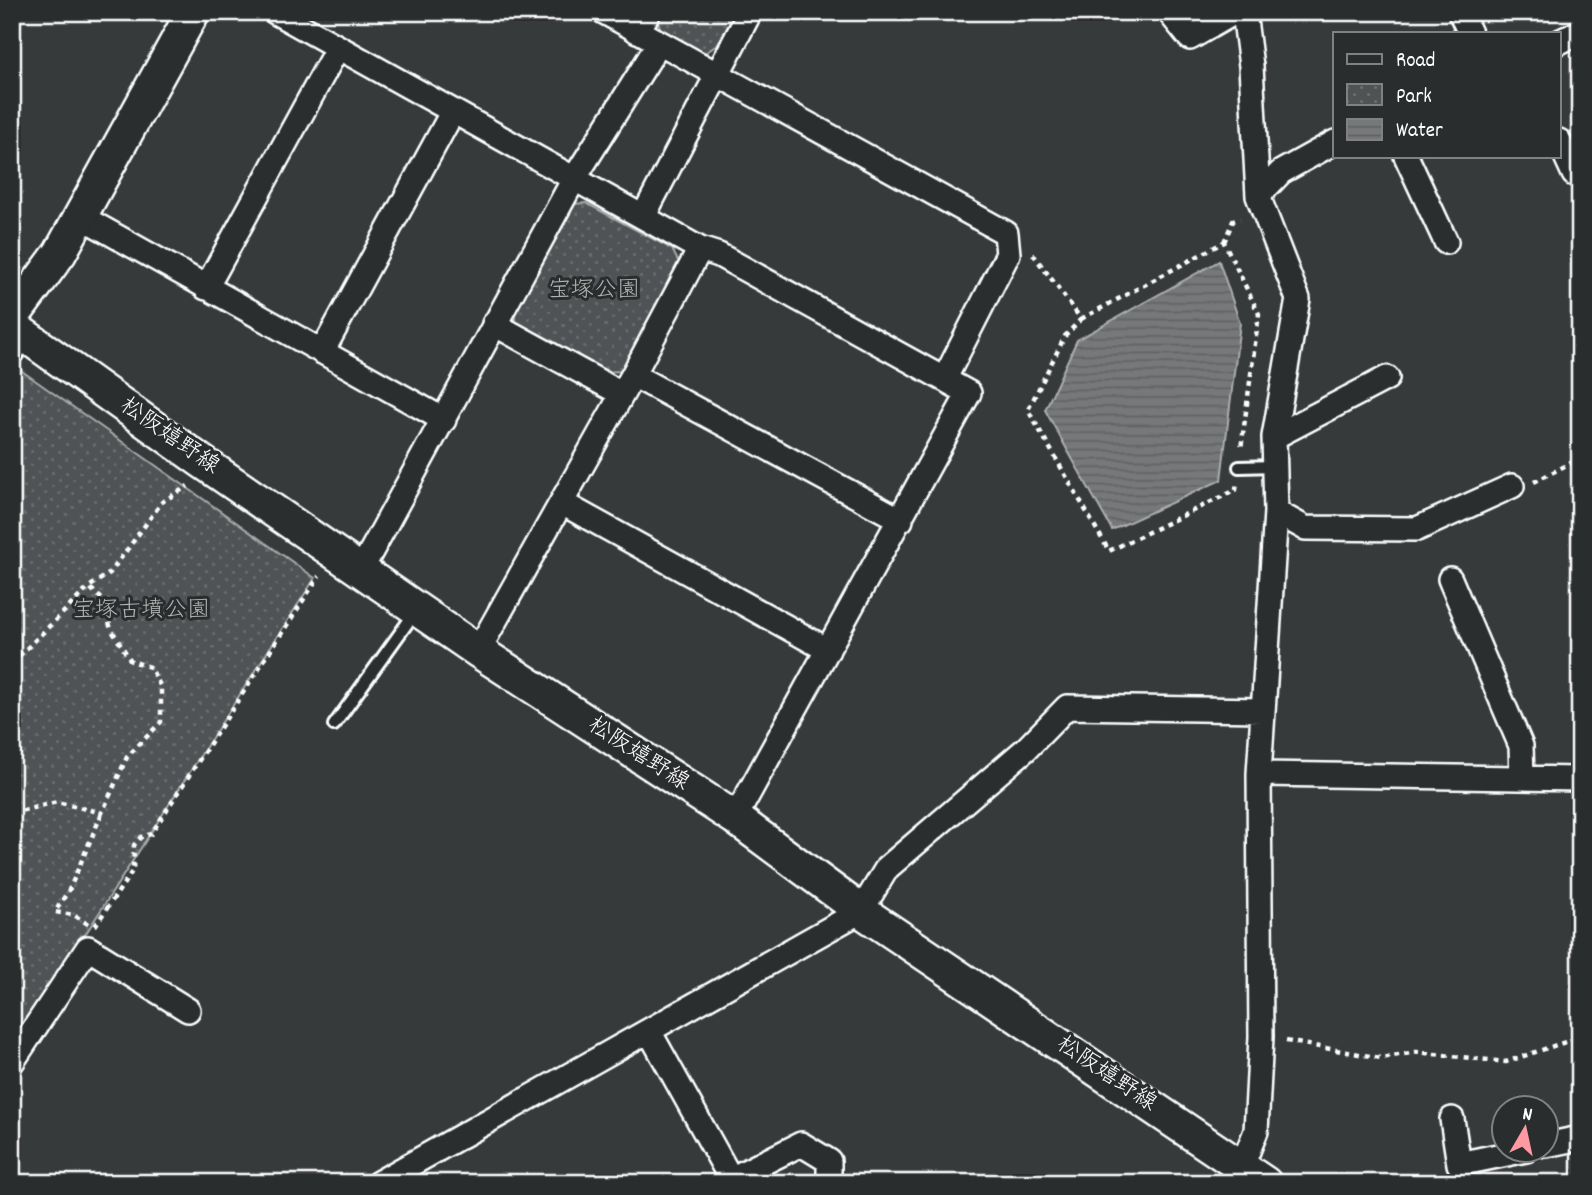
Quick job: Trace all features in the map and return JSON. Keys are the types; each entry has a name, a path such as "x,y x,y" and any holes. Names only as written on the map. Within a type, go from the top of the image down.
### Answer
{"main road":[{"path":"15,332 192,12"},
{"name":"松阪嬉野線","path":"15,332 478,651 735,818 861,911 1253,1174"}],"street":[{"path":"275,12 701,249 719,255 969,393 735,818"},
{"path":"604,12 643,21 659,43 1006,233 1008,254 945,378"},
{"path":"643,217 719,76 725,58 750,12"},
{"path":"1169,12 1190,38 1235,12"},
{"path":"1244,12 1251,66 1258,196 1298,299 1274,437 1276,512 1259,774 1261,1037 1253,1174"},
{"path":"1460,12 1470,32"},
{"path":"1560,42 1580,32"},
{"path":"361,570 574,178 659,43"},
{"path":"206,288 338,47"},
{"path":"322,352 453,111"},
{"path":"1258,196 1281,172 1333,143"},
{"path":"1560,143 1574,174 1580,175"},
{"path":"1407,158 1446,242"},
{"path":"80,216 444,420"},
{"path":"478,651 628,385 701,249"},
{"path":"494,324 628,385 901,520"},
{"path":"1274,437 1387,379"},
{"path":"1276,512 1305,528 1418,529 1512,486"},
{"path":"562,503 828,649"},
{"path":"1450,579 1521,746 1522,777"},
{"path":"378,1183 861,911 887,868 1026,749 1067,707 1263,710"},
{"path":"1259,774 1580,779"},
{"path":"12,1062 91,938 188,1010"},
{"path":"649,1031 728,1181 801,1144 828,1161 829,1183"},
{"path":"1452,1119 1460,1164 1490,1158"},
{"path":"1560,1142 1580,1138"}],"lane":[{"path":"1239,467 1275,466"},
{"path":"334,725 418,609"}],"path":[{"path":"1006,233 1022,238 1081,319"},
{"path":"1224,242 1259,314 1236,490 1109,551 1028,410 1065,336 1081,319 1224,242"},
{"path":"1512,486 1520,489 1580,458"},
{"path":"12,663 89,586 110,573 162,502 194,482"},
{"path":"89,586 102,599 111,629 131,661 150,667 161,687 161,722 127,757 70,888 55,912 75,915 91,938 133,870 134,845 141,837 151,834 317,580 332,550"},
{"path":"12,813 57,802 102,813"},
{"path":"1261,1037 1381,1058 1416,1052 1506,1062 1580,1037"}],"green space":[{"path":"659,12 736,12 717,45 705,53 661,30 656,16"},
{"name":"宝塚公園","path":"586,203 672,249 679,263 621,371 604,372 515,324 515,305 572,204"},
{"name":"宝塚古墳公園","path":"12,364 315,578 12,1048"}],"water":[{"path":"1219,261 1240,323 1221,480 1112,530 1045,410 1077,340"}]}
